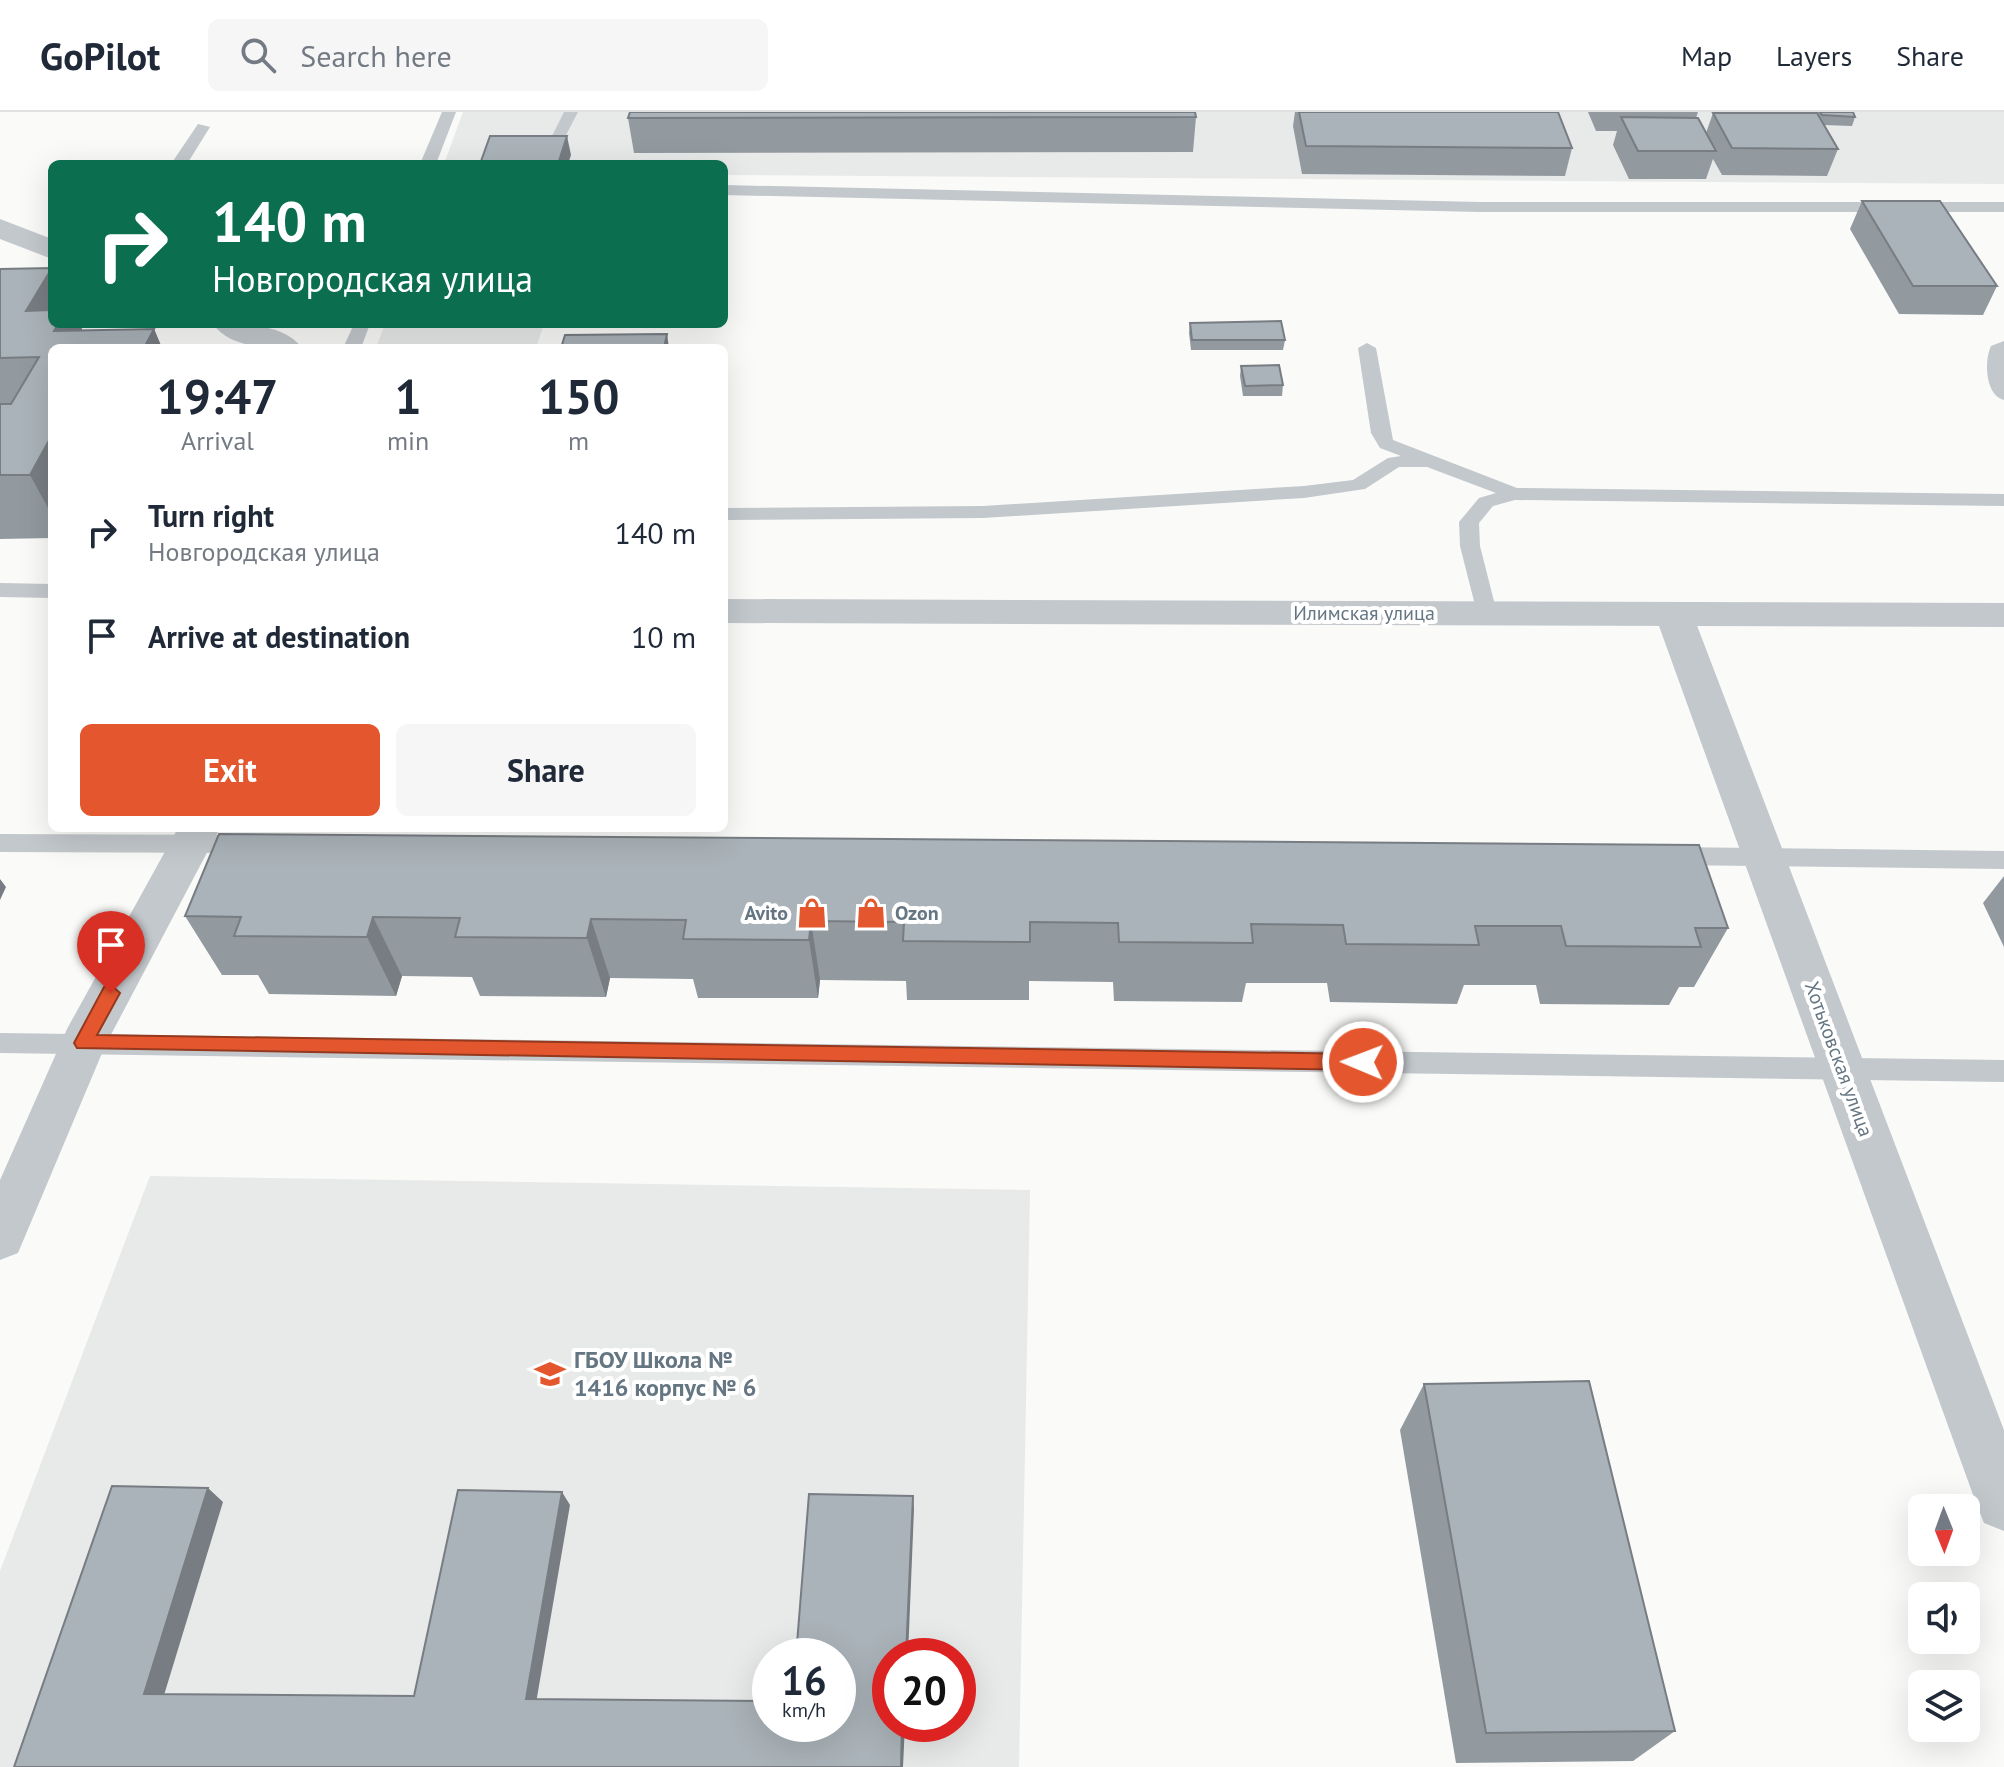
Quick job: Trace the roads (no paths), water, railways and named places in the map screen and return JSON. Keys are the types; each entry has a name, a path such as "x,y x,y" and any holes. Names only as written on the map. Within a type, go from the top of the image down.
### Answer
{"street":[{"path":"2,231 48,248"},
{"path":"238,328 276,344"},
{"name":"Илимская улица","path":"728,611 2004,615"},
{"name":"Хотьковская улица","path":"1674,615 2004,1503"},
{"path":"0,1237 83,1043 195,836"}],"lane":[{"path":"430,160 449,112"},
{"path":"559,136 571,112"},
{"path":"182,160 203,127"},
{"path":"728,190 1480,207 2004,207"},
{"path":"2004,346 1997,350 1994,367 2004,395"},
{"path":"1367,348 1380,433 1386,444 1515,494"},
{"path":"728,514 983,512 1214,499 1358,485 1395,462 1427,461"},
{"path":"1487,613 1470,546 1469,522 1486,502 1515,494 2004,500"},
{"path":"0,590 48,591"},
{"path":"0,843 195,836 271,844"},
{"path":"1652,856 2004,860"},
{"path":"0,1043 2004,1071"}],"place":[{"name":"Avito","path":"812,913"},
{"name":"Ozon","path":"871,913"},
{"name":"ГБОУ Школа № 1416 корпус № 6","path":"550,1374"}]}
